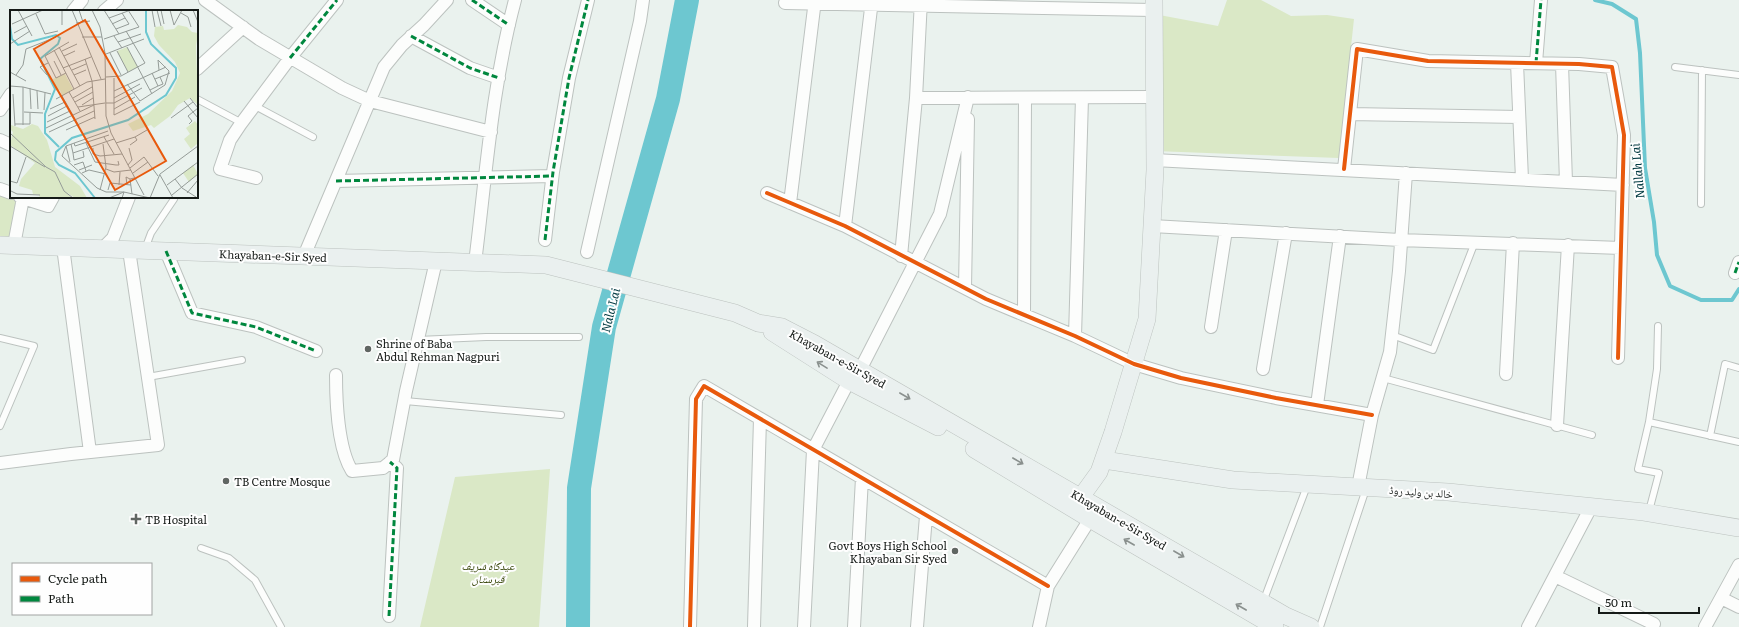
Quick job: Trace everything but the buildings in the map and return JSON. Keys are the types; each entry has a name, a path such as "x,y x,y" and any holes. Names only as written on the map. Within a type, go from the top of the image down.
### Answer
{"main road":[{"path":"1081,497 1099,472 1104,460 1147,319 1154,160 1154,5"},
{"name":"Khayaban-e-Sir Syed","path":"7,245 546,265 735,313 758,323 782,327 815,344 854,375 942,429 1090,519 1275,627"},
{"name":"Khayaban-e-Sir Syed","path":"854,375 1081,497 1286,616 1311,627"},
{"name":"خالد بن ولید روڈ","path":"1104,460 1233,480 1448,492 1648,513 1739,528"}],"street":[{"path":"105,10 117,0"},
{"path":"204,0 290,58 342,88 370,101 491,132"},
{"path":"256,178 220,169 230,140 290,58 337,0"},
{"path":"304,256 384,67 402,45 447,0"},
{"path":"472,0 509,25"},
{"path":"475,263 498,78 515,0"},
{"path":"544,240 552,176 569,78 588,0"},
{"path":"587,252 640,21 643,0"},
{"path":"1536,63 1541,0"},
{"path":"790,203 815,2"},
{"path":"845,226 872,2"},
{"path":"785,3 872,2 1154,5"},
{"path":"901,256 916,98 921,3"},
{"path":"198,68 242,27"},
{"path":"411,36 470,68 498,78"},
{"path":"1344,169 1357,49 1428,61 1536,63 1612,67 1624,135 1618,358"},
{"path":"1517,63 1522,179"},
{"path":"1562,64 1566,182"},
{"path":"0,110 10,95"},
{"path":"916,98 1154,98"},
{"path":"804,627 813,450 915,263 940,214 968,98"},
{"path":"965,288 968,98"},
{"path":"1024,314 1025,98"},
{"path":"1075,336 1082,98"},
{"path":"1350,114 1519,117"},
{"path":"0,140 10,145"},
{"path":"1154,160 1344,169 1623,186"},
{"path":"1362,487 1372,415 1390,352 1399,270 1406,173"},
{"path":"336,181 552,176"},
{"path":"0,189 10,193"},
{"path":"767,193 845,226 965,288 1075,336 1134,364 1181,378 1276,398 1372,415"},
{"path":"7,245 22,198 48,206 52,198"},
{"path":"102,249 113,238 129,198"},
{"path":"1152,226 1400,240 1621,248"},
{"path":"1211,327 1226,230"},
{"path":"1263,369 1286,233"},
{"path":"1317,405 1340,236"},
{"path":"1506,374 1513,243"},
{"path":"1556,425 1568,245"},
{"path":"63,247 90,452"},
{"path":"0,464 158,445 148,377 136,250"},
{"path":"166,251 192,313 256,327 316,351"},
{"path":"336,375 337,408 348,465 352,471 383,468 393,460 436,261"},
{"path":"690,627 696,399 704,386 1048,586"},
{"path":"754,627 760,419"},
{"path":"389,616 397,468 390,462"},
{"path":"854,627 862,478"},
{"path":"1528,627 1591,507"},
{"path":"917,627 926,516"},
{"path":"1039,627 1048,586 1090,519"},
{"path":"1705,627 1739,565"},
{"path":"1555,576 1654,624"},
{"path":"1720,598 1739,607"}],"lane":[{"path":"1675,67 1739,75"},
{"path":"1701,204 1702,70"},
{"path":"198,100 242,123"},
{"path":"255,106 313,137"},
{"path":"136,250 151,233 174,199"},
{"path":"1392,335 1433,350 1475,242"},
{"path":"1648,513 1659,474 1638,469 1649,422 1657,369 1658,326"},
{"path":"418,340 486,337 579,337"},
{"path":"0,338 34,346 0,426"},
{"path":"148,377 242,360"},
{"path":"1710,436 1725,364 1739,368"},
{"path":"1383,378 1592,435"},
{"path":"405,400 561,415"},
{"path":"1649,422 1739,442"},
{"path":"1263,602 1307,484"},
{"path":"1320,627 1362,487"},
{"path":"202,548 229,558 255,580 281,627"}],"green space":[{"path":"1227,0 1261,0 1291,16 1327,15 1354,19 1339,158 1155,151 1154,14 1218,26"},
{"path":"0,189 10,193 10,198 20,198 14,245 0,245"},
{"name":"عیدگاہ شریف قبرستان","path":"550,469 539,627 420,627 455,477"}],"waterway":[{"name":"Nala Lai","path":"578,627 579,488 604,327 668,99 687,0"},
{"name":"Nallah Lai","path":"1595,0 1612,4 1636,19 1640,53 1645,168 1654,222 1657,255 1670,286 1701,300 1732,300 1739,289"}],"marked path":[{"path":"290,58 337,0"},
{"path":"472,0 509,25"},
{"path":"545,240 553,172 569,78 588,0"},
{"path":"1536,63 1541,0"},
{"path":"411,36 470,68 499,78"},
{"path":"336,181 552,176"},
{"path":"166,251 192,313 256,327 316,351"},
{"path":"1735,273 1739,262"},
{"path":"389,616 397,468 390,462"}],"cycle path":[{"path":"1344,169 1357,49 1428,61 1579,64 1612,67 1624,135 1618,358"},
{"path":"767,193 845,226 986,299 1075,336 1134,364 1181,378 1276,398 1372,415"},
{"path":"690,627 696,399 704,386 1048,586"}],"place":[{"name":"Shrine of Baba Abdul Rehman Nagpuri","path":"368,349"},
{"name":"TB Centre Mosque","path":"226,481"},
{"name":"TB Hospital","path":"136,519"},
{"name":"Govt Boys High School Khayaban Sir Syed","path":"955,551"}]}
